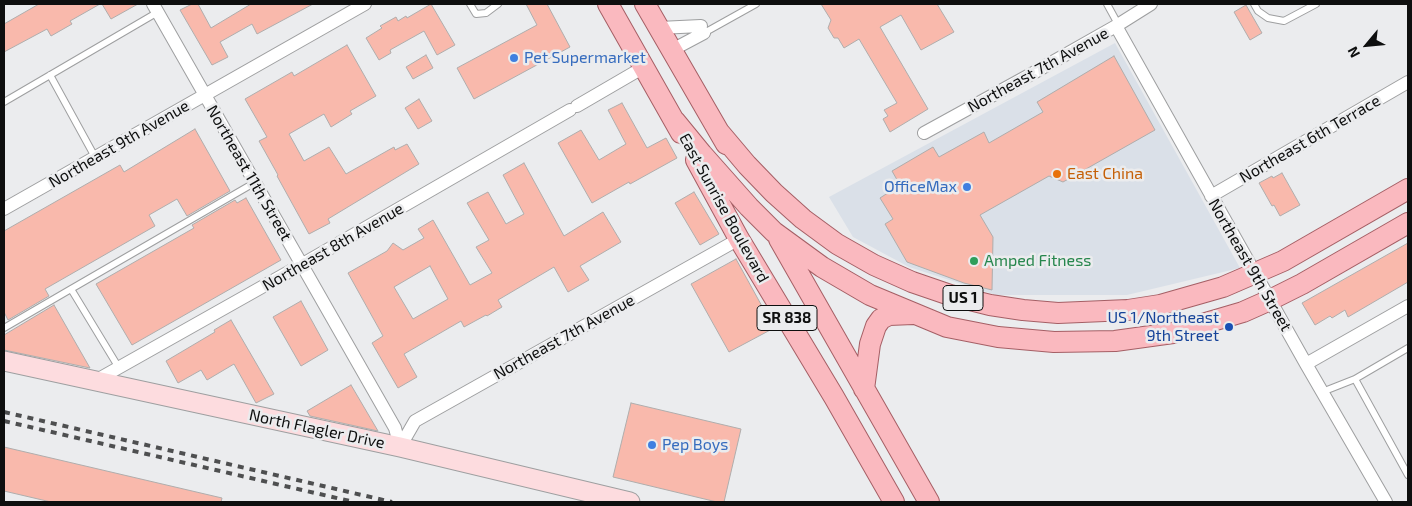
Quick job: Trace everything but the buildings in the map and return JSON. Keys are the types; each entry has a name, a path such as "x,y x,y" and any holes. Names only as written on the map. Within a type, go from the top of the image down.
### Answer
{"main road":[{"path":"608,4 675,121 726,183 774,232"},
{"name":"US 1","path":"645,4 720,133 746,165 774,194 803,219 837,244 874,265 912,282 950,295 990,305 1058,313 1101,312 1160,305 1223,287 1256,274 1283,261 1408,189"},
{"name":"East Sunrise Boulevard","path":"675,121 739,239 834,397 894,502"},
{"name":"East Sunrise Boulevard","path":"720,133 774,232 929,502"},
{"name":"US 1","path":"774,232 822,267 870,295 947,326 998,337 1083,343 1115,341 1173,332 1219,320 1270,300 1302,284 1408,222"},
{"path":"864,389 870,344 876,326 881,319 890,315 902,313 916,314"}],"street":[{"name":"Northeast 9th Avenue","path":"4,209 365,4"},
{"name":"Northeast 7th Avenue","path":"924,132 1117,25 1150,4"},
{"name":"Northeast 11th Street","path":"155,8 395,428 400,447"},
{"name":"Northeast 9th Street","path":"1117,25 1211,196 1386,502"},
{"path":"659,28 702,29"},
{"path":"672,50 702,29"},
{"name":"Northeast 8th Avenue","path":"95,381 301,265 644,67"},
{"name":"Northeast 6th Terrace","path":"1211,196 1408,82"},
{"name":"Northeast 7th Avenue","path":"400,447 415,421 739,239"},
{"path":"1306,364 1408,306"},
{"name":"North Flagler Drive","path":"4,361 400,447 630,502"}],"lane":[{"path":"470,4 476,14 486,13 498,4"},
{"path":"702,29 724,21 756,4"},
{"path":"1107,4 1117,25"},
{"path":"1254,4 1268,18 1284,21 1316,4"},
{"path":"4,102 155,8"},
{"path":"50,75 95,157"},
{"path":"4,328 254,183"},
{"path":"71,290 119,368"},
{"path":"1322,392 1355,379 1408,348"},
{"path":"1355,379 1408,474"}],"shaded area":[{"path":"1115,43 1240,268 1127,295 996,295 909,267 853,237 829,197"}],"railway":[{"path":"4,412 392,502"},
{"path":"4,421 354,502"}],"place":[{"name":"Pet Supermarket","path":"514,58"},
{"name":"East China","path":"1057,174"},
{"name":"OfficeMax","path":"967,187"},
{"name":"Amped Fitness","path":"974,261"},
{"name":"US 1/Northeast 9th Street","path":"1229,327"},
{"name":"Pep Boys","path":"652,445"}]}
